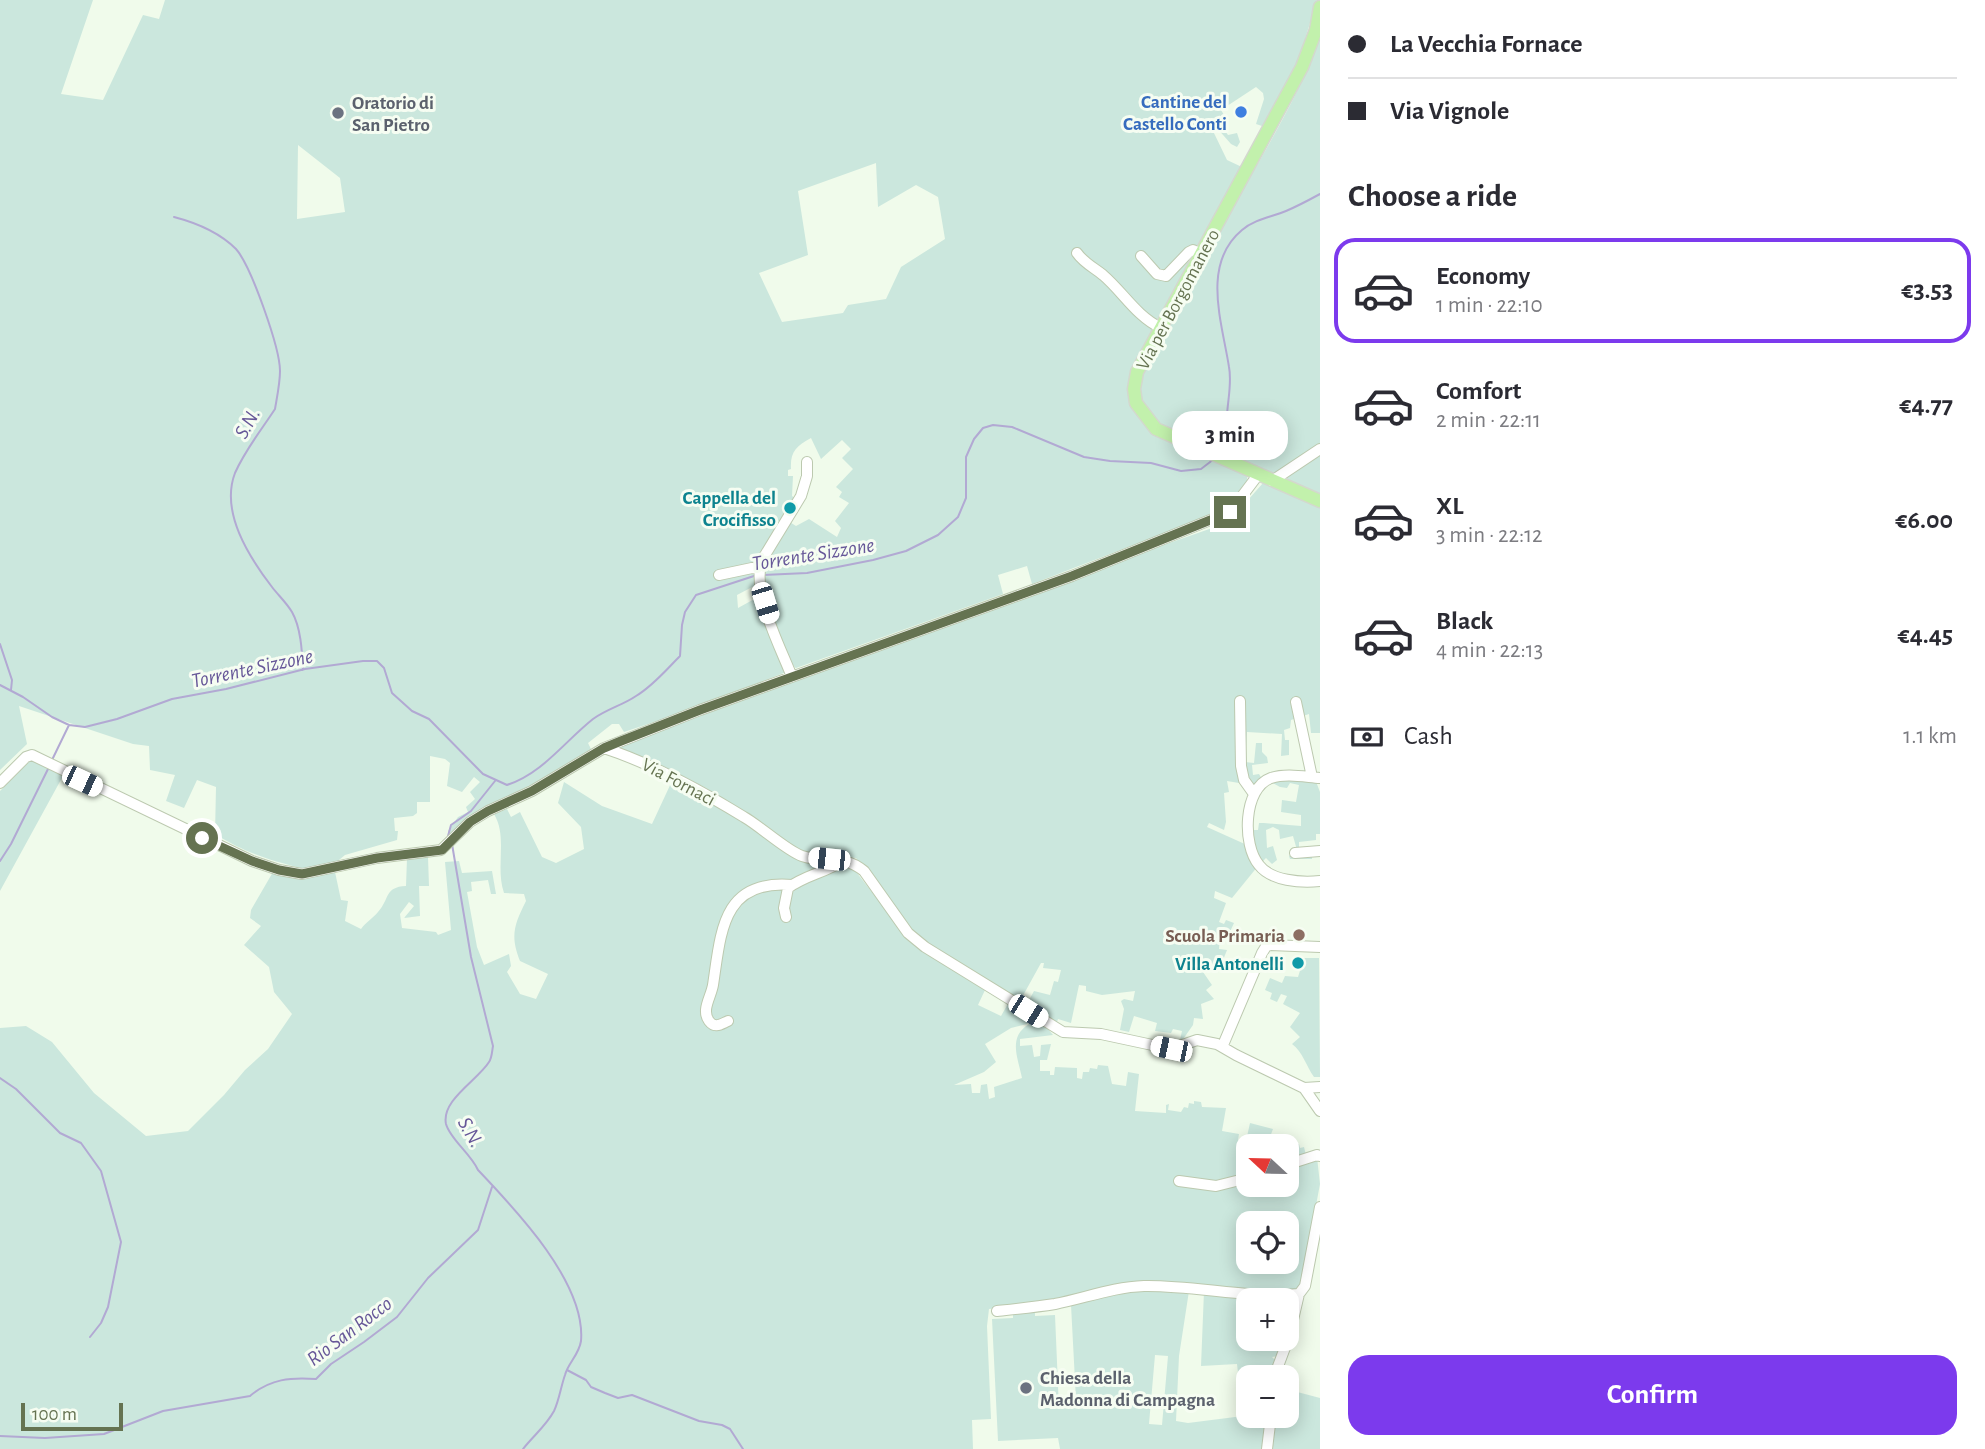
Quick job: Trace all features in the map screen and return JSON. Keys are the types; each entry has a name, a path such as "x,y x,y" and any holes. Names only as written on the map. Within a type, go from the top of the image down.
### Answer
{"main road":[{"name":"Via per Borgomanero","path":"1320,7 1316,30 1302,67 1137,372 1134,389 1136,403 1156,429 1320,500"}],"street":[{"path":"1141,256 1157,274 1166,276 1189,252 1193,250 1200,253"},
{"path":"1077,253 1083,262 1101,273 1141,316 1161,327"},
{"path":"1272,481 1320,449"},
{"path":"758,574 779,530 801,496 807,476 807,462"},
{"path":"0,783 26,757 32,755 202,838 279,870 302,874 377,858 442,850 470,822 532,791 604,748 700,710 1072,576 1230,512 1258,475"},
{"path":"719,575 752,568 758,574 772,625 792,677"},
{"path":"1240,701 1241,766 1244,780 1254,794"},
{"path":"1296,702 1320,789"},
{"name":"Via Fornaci","path":"604,748 634,757 677,779 745,817 802,856 844,860"},
{"path":"1316,777 1281,776 1268,779 1254,794 1247,843 1259,865 1274,876 1320,881"},
{"path":"1295,852 1320,851"},
{"path":"786,916 785,897 788,888 799,879 823,872 844,860 855,864 864,871 908,933 925,947 1063,1032 1101,1034 1171,1049 1197,1041 1223,1045 1236,1055 1304,1088 1320,1111"},
{"path":"728,1021 719,1026 713,1025 707,1019 705,1009 712,992 718,943 727,918 738,899 748,891 792,885"},
{"path":"1223,1045 1267,945 1320,947"},
{"path":"1304,1088 1320,1087"},
{"path":"1299,1161 1320,1156"},
{"path":"1179,1181 1216,1186 1236,1181"},
{"path":"1299,1294 1305,1286 1320,1207"},
{"path":"997,1311 1142,1286 1236,1291"},
{"path":"1267,1449 1270,1428"}],"shaded area":[{"path":"0,0 93,0 61,94 103,100 143,15 159,19 165,0 1317,0 1299,59 1265,127 1256,124 1264,99 1263,93 1256,87 1221,110 1227,120 1221,125 1228,135 1237,133 1240,142 1237,147 1216,127 1213,131 1227,160 1244,168 1132,374 1148,426 1245,469 1248,482 1227,509 1032,584 1027,566 998,575 1003,594 796,668 774,621 764,589 762,565 788,521 796,526 809,519 837,537 841,528 835,521 849,503 839,497 842,492 836,487 853,469 842,458 851,449 842,440 821,459 811,438 795,450 791,469 788,470 788,476 793,476 792,496 797,500 758,563 754,574 756,585 737,595 738,608 758,597 786,672 696,708 624,732 619,724 612,724 588,743 591,749 449,837 448,831 458,817 468,812 466,807 475,799 470,792 480,782 474,777 462,792 447,786 450,763 445,759 430,756 430,802 417,802 417,813 413,816 394,818 395,831 398,831 397,840 345,855 333,865 302,871 301,868 236,846 215,834 216,787 197,780 184,808 166,801 175,775 150,770 149,746 133,744 19,706 27,744 0,770","holes":["298,145 340,178 345,212 297,219","876,163 878,207 916,185 938,197 945,239 901,267 886,299 848,305 843,313 782,322 759,273 808,255 798,191"]},
{"path":"1320,38 1320,495 1161,425 1143,411 1137,383 1209,247 1287,111"},
{"path":"1263,483 1320,506 1320,733 1311,733 1309,714 1291,720 1290,728 1284,730 1285,740 1289,740 1289,755 1281,756 1282,734 1247,732 1245,762 1254,763 1256,743 1262,743 1262,752 1267,757 1268,763 1252,765 1253,775 1259,774 1262,779 1254,791 1245,784 1227,781 1229,792 1224,793 1224,830 1209,823 1207,827 1247,845 1258,866 1232,898 1215,891 1214,898 1226,903 1219,922 1224,924 1226,920 1234,923 1228,936 1220,936 1219,949 1227,950 1221,965 1219,961 1203,972 1212,985 1206,990 1214,999 1201,1004 1203,1019 1194,1018 1193,1025 1179,1045 1182,1031 1155,1031 1157,1023 1134,1016 1129,1032 1120,1030 1124,1009 1121,1001 1133,1001 1135,991 1102,995 1086,991 1086,986 1079,985 1071,1023 1058,1019 1056,1025 1027,1004 1034,991 1050,995 1061,970 1043,968 1044,963 1041,963 1020,1001 920,939 856,858 802,853 750,815 704,787 667,768 615,747 950,620 1235,520"},
{"path":"31,760 63,776 0,891 0,791"},
{"path":"1315,779 1320,792 1320,834 1316,834 1316,840 1299,842 1299,853 1312,854 1312,859 1290,859 1289,856 1297,850 1293,836 1280,839 1279,830 1273,827 1266,830 1267,848 1273,846 1277,860 1272,864 1266,858 1261,863 1249,830 1258,830 1259,823 1301,826 1301,815 1281,812 1282,800 1296,802 1299,785 1290,783 1287,788 1269,781"},
{"path":"672,781 705,798 802,859 828,860 853,868 912,943 985,990 978,1005 1001,1016 1009,1002 1031,1015 1027,1024 1011,1028 985,1044 996,1062 984,1072 954,1085 971,1084 972,1093 980,1093 981,1085 987,1084 989,1099 995,1097 994,1087 1022,1078 1017,1040 1019,1033 1033,1022 1048,1029 1053,1035 1020,1039 1020,1046 1032,1045 1034,1057 1040,1056 1041,1045 1051,1044 1047,1060 1040,1060 1040,1071 1050,1071 1050,1075 1054,1075 1055,1067 1077,1068 1077,1078 1082,1079 1083,1072 1089,1072 1090,1068 1108,1066 1112,1084 1126,1086 1128,1072 1139,1074 1135,1111 1166,1113 1166,1105 1169,1104 1168,1110 1181,1112 1184,1107 1188,1108 1189,1103 1194,1104 1194,1101 1201,1102 1202,1107 1226,1108 1222,1131 1239,1134 1236,1134 1236,1197 1299,1197 1299,1144 1300,1148 1304,1147 1306,1155 1317,1157 1320,1184 1301,1286 1236,1289 1177,1283 989,1309 987,1326 991,1419 972,1420 973,1449 0,1449 0,1028 26,1026 52,1042 94,1093 146,1136 188,1131 268,1049 292,1014 274,992 269,967 244,945 261,926 250,918 251,910 273,872 335,872 341,900 348,901 345,921 361,929 382,907 391,891 406,886 407,858 428,857 429,886 419,886 420,916 404,918 414,906 409,902 400,914 402,928 436,932 438,935 451,930 445,862 459,861 462,873 492,871 496,894 491,894 488,880 471,882 472,891 467,892 477,947 484,965 509,954 511,966 507,972 520,994 536,999 548,974 520,961 514,937 526,901 524,894 504,893 500,832 494,814 507,809 511,817 520,812 542,857 556,863 584,849 581,827 558,803 564,782 602,806 652,824"},
{"path":"1304,958 1319,958 1320,1077 1314,1077 1302,1055 1292,1044 1300,1037 1290,1027 1300,1013 1283,1004 1287,996 1281,994 1277,1002 1270,999 1272,993 1265,990 1270,978 1282,983 1285,976 1298,977"},
{"path":"1250,1123 1273,1129 1271,1134 1248,1134"},
{"path":"1147,1289 1189,1291 1179,1356 1176,1421 1188,1423 1236,1417 1236,1428 1268,1428 1265,1449 1060,1449 1058,1438 998,1441 992,1319 1013,1318 1013,1313 1055,1315 1059,1409 1075,1404 1076,1400 1073,1302","holes":["1155,1355 1168,1356 1162,1425 1149,1424"]},
{"path":"1204,1291 1236,1294 1236,1351 1282,1351 1278,1356 1272,1357 1276,1361 1275,1365 1201,1366"},
{"path":"1299,1392 1320,1398 1320,1449 1271,1449 1273,1428 1299,1428"}],"waterway":[{"name":"Torrente Sizzone","path":"1219,451 1225,433 1230,391 1229,367 1219,313 1218,276 1222,259 1229,244 1247,226 1320,194"},
{"name":"S.N.","path":"174,217 207,229 236,249 257,289 270,327 280,371 275,409 235,473 231,503 246,548 295,618 303,670"},
{"name":"Torrente Sizzone","path":"763,575 807,573 873,560 906,551 938,535 958,517 966,498 966,457 974,439 983,428 993,425 1012,427 1084,457 1151,463 1181,471 1201,469 1214,459"},
{"name":"Torrente Sizzone","path":"0,685 52,717 69,725 85,727 117,719 172,699 226,689 305,669 377,661 384,668 392,693 412,711 429,719 483,774 507,785 532,773 593,719 631,699 660,677 680,656 685,612 696,595 757,575"},
{"name":"S.N.","path":"0,644 12,680 11,690"},
{"path":"52,760 69,725"},
{"path":"0,861 48,769"},
{"name":"S.N.","path":"448,836 451,825 471,811 495,781"},
{"name":"S.N.","path":"452,844 471,957 493,1046 489,1062 484,1069 449,1107 446,1124 478,1170 511,1205 546,1249 561,1272 580,1319 580,1346 566,1371 556,1407 523,1449"},
{"name":"S.N.","path":"0,1078 16,1089 60,1133 81,1143 101,1171 121,1242 108,1307 101,1323 90,1337"},
{"name":"Rio San Rocco","path":"0,1436 45,1438 104,1434 163,1411 250,1396 281,1380 316,1379 331,1364 397,1317 428,1278 478,1230 492,1187"},
{"name":"S.N.","path":"567,1370 586,1380 591,1387 618,1398 632,1395 699,1421 722,1425 730,1429 743,1449"}],"place":[{"name":"Cantine del Castello Conti","path":"1241,112"},
{"name":"Oratorio di San Pietro","path":"338,113"},
{"name":"Cappella del Crocifisso","path":"790,508"},
{"name":"Scuola Primaria","path":"1299,935"},
{"name":"Villa Antonelli","path":"1298,963"},
{"name":"Chiesa della Madonna di Campagna","path":"1026,1388"}],"route":[{"path":"202,838 252,861 302,874 377,858 442,850 470,822 488,811 532,791 604,748 638,733 1072,576 1230,512"}]}
